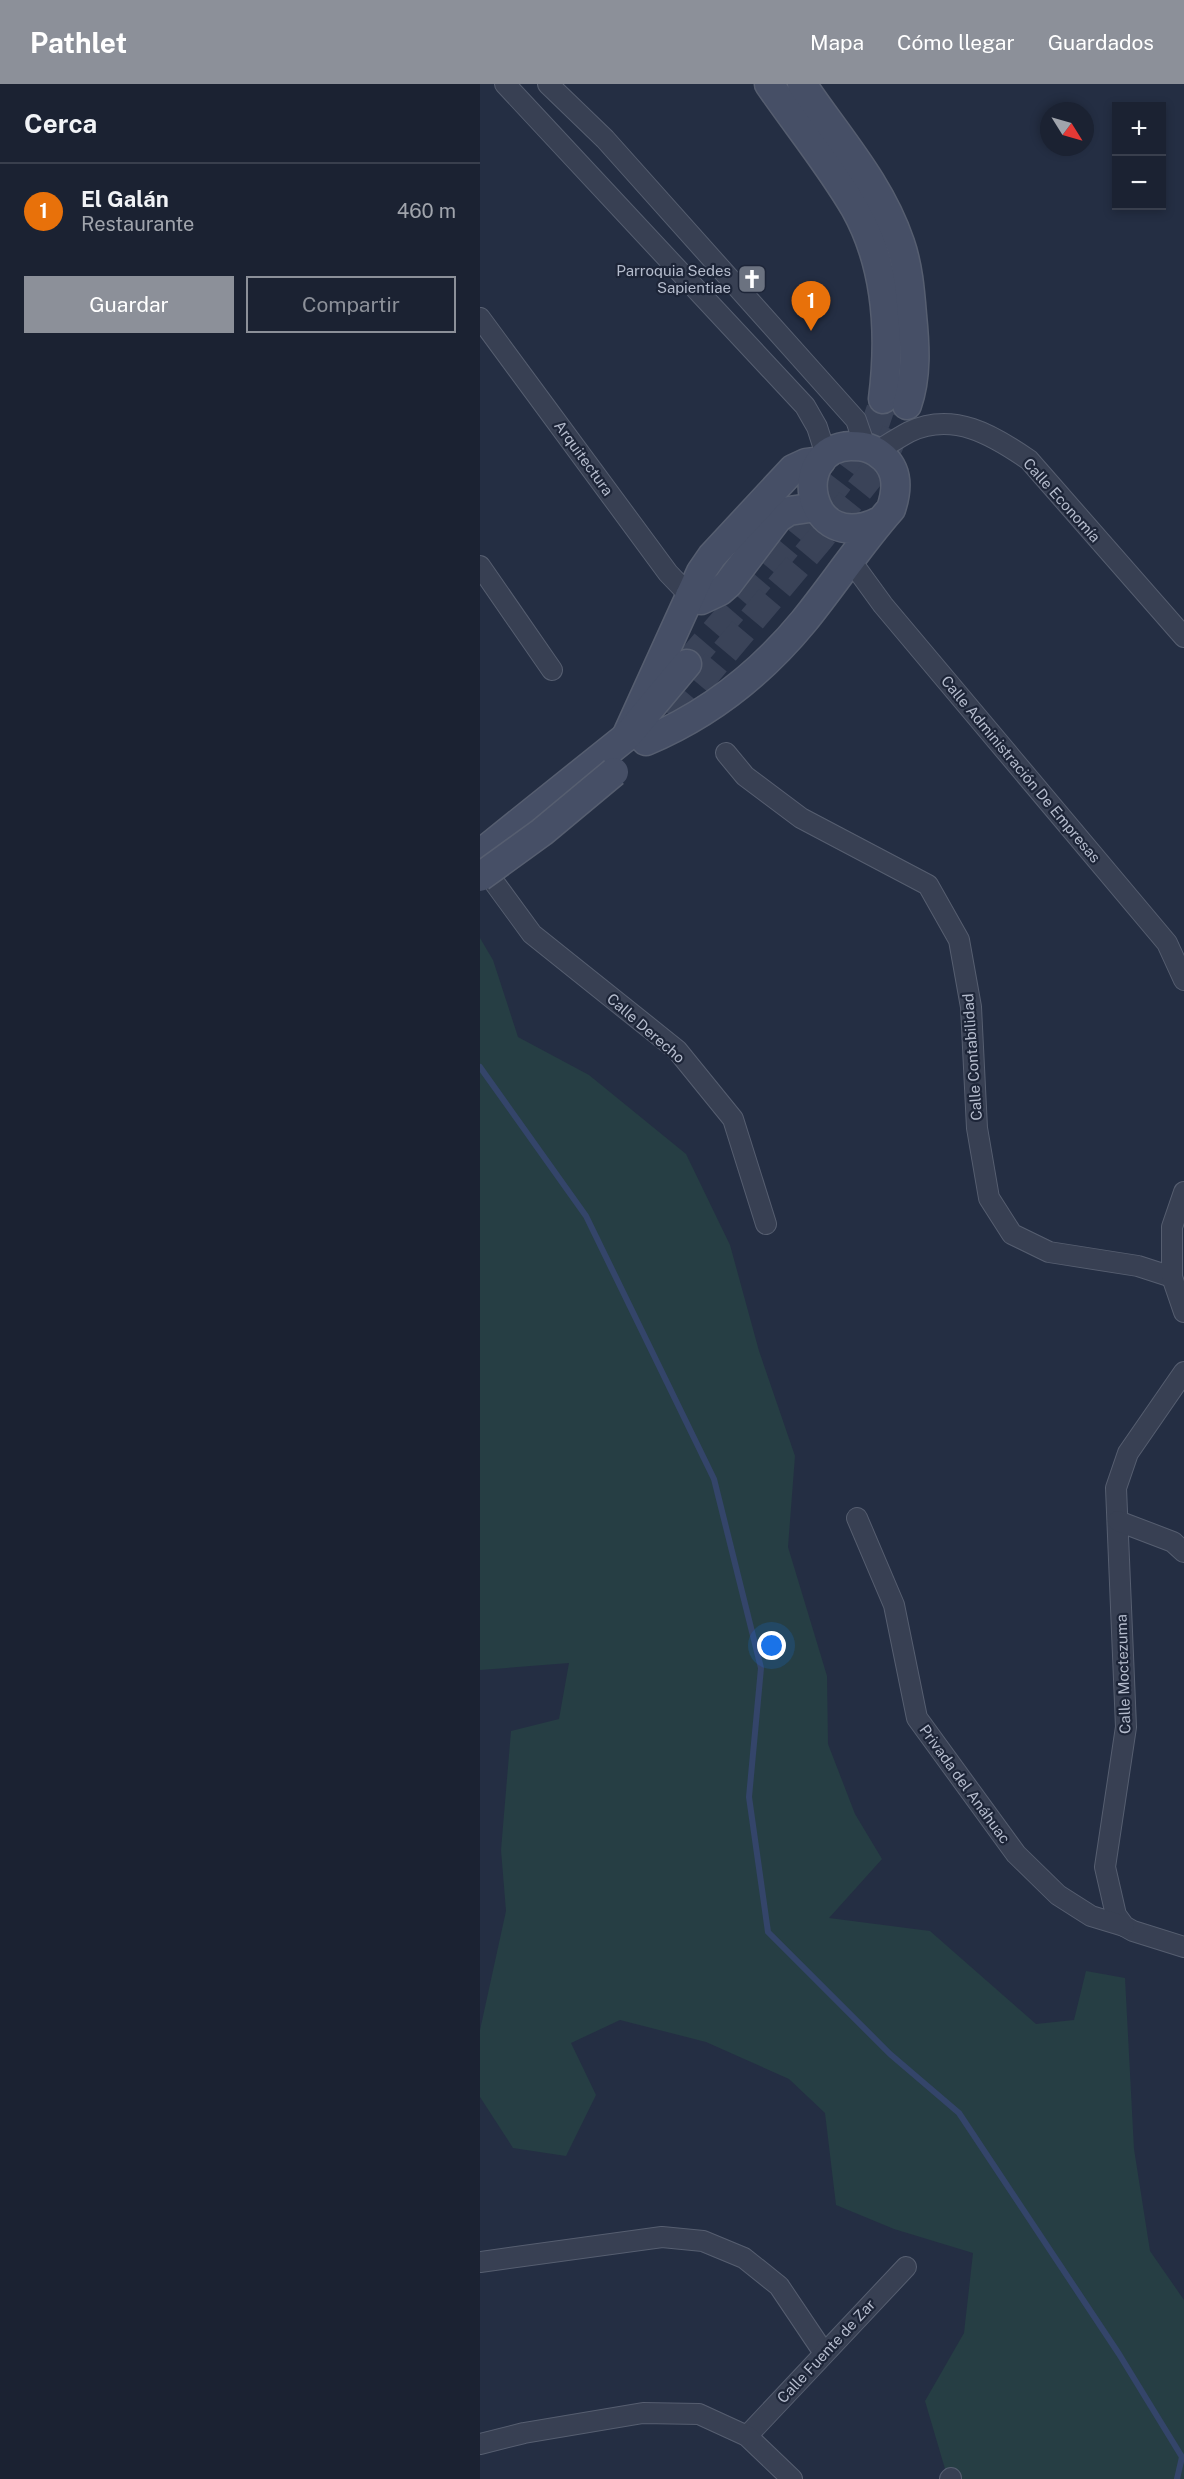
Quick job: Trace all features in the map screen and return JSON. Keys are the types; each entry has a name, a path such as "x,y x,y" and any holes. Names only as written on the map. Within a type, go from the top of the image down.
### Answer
{"main road":[{"path":"769,84 855,209 873,250 883,293 895,402 912,392 916,344 911,291 900,243 879,196 802,84"},
{"path":"844,446 871,448 889,462 896,477 896,494 891,509 803,622 750,678 679,727 636,739 700,572 776,484 793,468 824,458 844,446"},
{"path":"824,458 812,483 812,496 851,561"},
{"path":"690,596 701,600 720,591 778,518 789,511 824,516 848,530 865,529 880,521"},
{"path":"636,739 687,664"},
{"path":"480,877 542,832 636,739 671,716"},
{"path":"480,854 609,765"}],"street":[{"path":"505,84 805,406 818,427 824,458"},
{"path":"548,84 605,139 856,420 871,448"},
{"name":"Arquitectura","path":"480,318 668,573 690,596"},
{"name":"Calle Economía","path":"871,448 911,431 941,424 972,427 999,439 1029,460 1184,637"},
{"name":"Calle Administración De Empresas","path":"851,561 883,605 1167,943 1184,980"},
{"path":"480,566 552,670"},
{"name":"Calle Contabilidad","path":"726,753 745,776 801,818 928,885 959,940 971,1007 977,1128 989,1198 1012,1234 1049,1252 1138,1266 1172,1277"},
{"name":"Calle Derecho","path":"480,863 532,934 676,1050 733,1119 766,1224"},
{"path":"1184,1192 1172,1227 1172,1277 1184,1312"},
{"name":"Calle Moctezuma","path":"1124,1926 1116,1915 1105,1867 1126,1727 1116,1488 1128,1453 1184,1372"},
{"name":"Privada del Anáhuac","path":"857,1518 894,1605 917,1718 1016,1854 1058,1896 1091,1916 1124,1926"},
{"path":"1118,1521 1173,1542 1184,1552"},
{"path":"1124,1926 1184,1947"},
{"path":"480,2262 662,2237 703,2241 744,2258 779,2286 824,2353"},
{"name":"Calle Fuente de Zar","path":"747,2436 906,2267"},
{"path":"480,2444 524,2433 643,2414 699,2414 747,2436 792,2479"}],"green space":[{"path":"480,938 493,960 518,1037 589,1075 686,1154 730,1245 759,1351 795,1456 788,1547 827,1676 828,1744 855,1814 882,1859 829,1918 930,1931 1036,2024 1074,2020 1086,1971 1125,1978 1134,2149 1150,2251 1184,2300 1184,2479 948,2479 925,2401 964,2333 973,2253 894,2229 836,2205 825,2113 789,2079 706,2042 620,2020 571,2043 596,2095 566,2156 513,2148 480,2097 480,2030 506,1911 501,1850 511,1731 559,1719 569,1663 480,1670"}],"waterway":[{"path":"480,1067 586,1216 714,1479 761,1668 749,1797 768,1932 890,2054 959,2113 1119,2354 1182,2457 1177,2479"}],"tunnel":[{"path":"687,664 850,468 873,428 883,399"},
{"path":"671,716 883,460 907,405"}],"place":[{"name":"Parroquia Sedes Sapientiae","path":"752,279"},
{"name":"El Galán","path":"811,331"}]}
